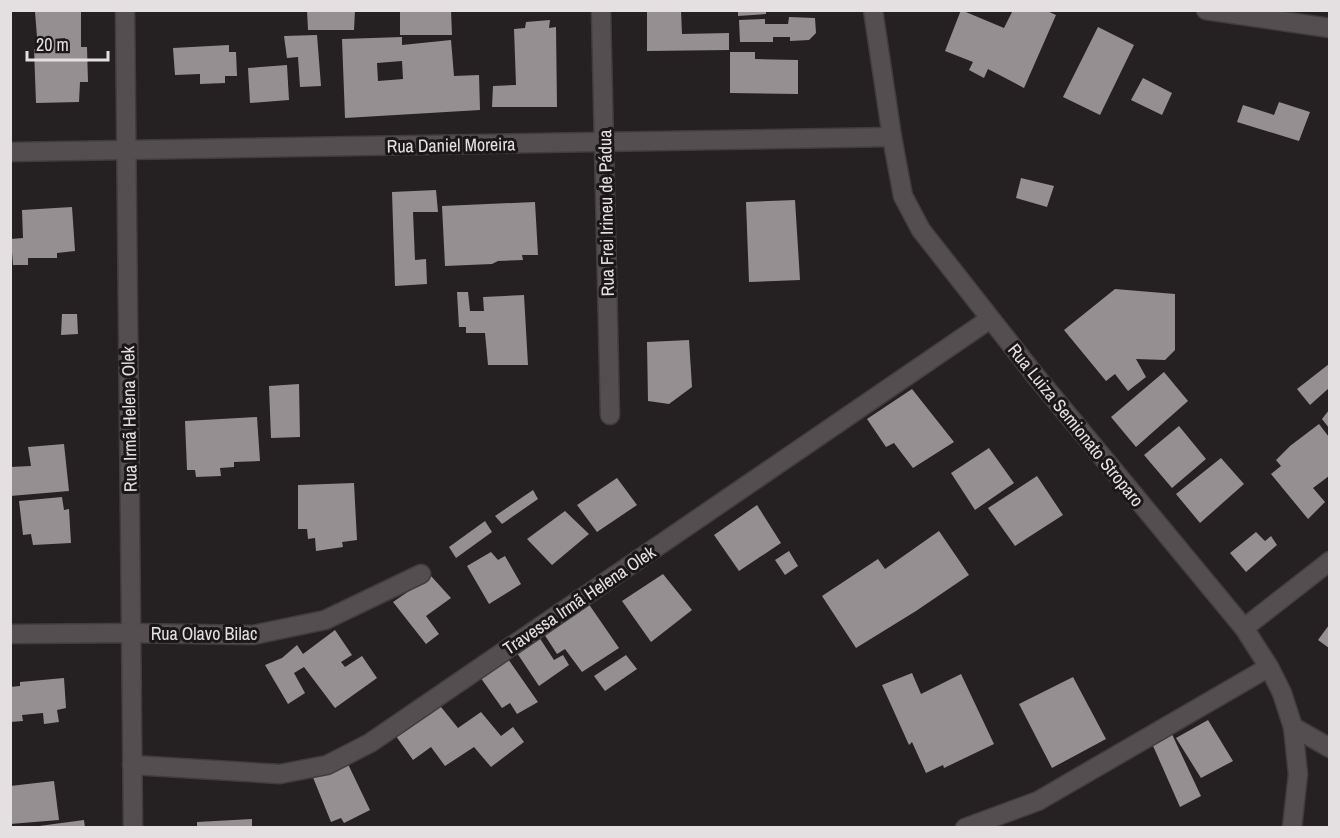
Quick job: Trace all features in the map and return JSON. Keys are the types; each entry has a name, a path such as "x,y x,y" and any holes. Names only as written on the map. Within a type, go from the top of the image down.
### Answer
{"street":[{"name":"Rua Irmã Helena Olek","path":"125,10 133,828"},
{"name":"Rua Frei Irineu de Pádua","path":"602,10 610,415"},
{"name":"Rua Luiza Semionato Stroparo","path":"873,10 903,196 921,230 990,319 1244,628 1269,667 1282,693 1293,727 1298,774 1292,828"},
{"path":"1206,10 1329,28"},
{"name":"Rua Daniel Moreira","path":"10,152 892,137"},
{"name":"Travessa Irmã Helena Olek","path":"132,765 280,774 327,765 370,743 990,319"},
{"path":"1244,628 1329,561"},
{"name":"Rua Olavo Bilac","path":"10,634 253,635 326,620 421,574"},
{"path":"965,828 1038,801 1269,667"},
{"path":"1293,727 1329,748"}],"building":[{"path":"42,10 81,11 81,47 87,47 88,82 80,82 79,102 36,103 34,49 38,49 35,12","holes":["65,38 66,48 57,49 56,39"]},
{"path":"307,10 355,10 354,30 308,30"},
{"path":"400,10 451,10 452,35 400,35"},
{"path":"647,10 681,10 682,34 729,33 729,50 647,51"},
{"path":"738,10 766,10 766,14 738,16"},
{"path":"961,10 1004,28 1013,10 1045,10 1056,15 1024,88 988,69 984,78 969,70 973,62 945,51"},
{"path":"789,17 815,18 816,33 809,40 790,41 790,37 773,37 773,42 740,42 739,20 765,19 765,24 788,24"},
{"path":"550,20 549,28 556,27 557,107 492,107 493,86 516,85 514,29 525,28 526,22"},
{"path":"1098,27 1134,45 1100,115 1063,97"},
{"path":"317,35 321,86 300,87 298,57 287,58 284,36"},
{"path":"402,37 402,45 451,40 454,76 479,75 480,110 345,118 342,39","holes":["402,61 403,79 378,81 377,63"]},
{"path":"229,45 229,52 236,52 237,76 225,76 225,83 200,84 200,74 175,75 173,48"},
{"path":"730,52 755,52 755,59 798,60 798,94 730,93"},
{"path":"287,65 289,100 250,103 248,68"},
{"path":"1143,78 1172,93 1162,115 1131,100"},
{"path":"1279,102 1310,112 1299,141 1237,122 1243,105 1274,115"},
{"path":"1021,178 1054,186 1047,207 1016,198"},
{"path":"436,190 438,212 413,212 415,260 426,259 427,284 395,286 392,192"},
{"path":"795,200 800,280 749,282 746,202"},
{"path":"535,202 538,255 522,255 523,260 498,261 492,264 445,266 442,206"},
{"path":"72,207 75,251 57,253 57,258 28,258 28,265 13,265 11,239 23,238 22,210"},
{"path":"1115,289 1175,294 1175,350 1165,360 1136,359 1146,377 1128,391 1115,374 1106,381 1064,330"},
{"path":"457,292 468,292 470,311 484,311 483,297 524,295 528,365 488,365 485,333 466,333 466,327 459,327"},
{"path":"62,314 77,314 78,334 61,335"},
{"path":"689,340 692,387 669,404 648,401 647,342"},
{"path":"1329,364 1329,388 1310,405 1297,389"},
{"path":"1164,372 1188,401 1136,447 1111,417"},
{"path":"299,384 300,437 271,438 269,386"},
{"path":"912,389 954,442 913,468 894,443 886,447 867,419"},
{"path":"1329,410 1329,428 1322,419"},
{"path":"257,417 260,461 234,462 234,467 220,468 221,476 196,477 195,470 187,470 185,421"},
{"path":"1319,424 1329,437 1329,476 1313,488 1325,502 1308,519 1271,474 1281,466 1276,460"},
{"path":"1179,426 1206,459 1172,488 1144,455"},
{"path":"64,444 69,491 10,496 10,467 31,466 28,447"},
{"path":"989,448 1014,483 975,510 951,473"},
{"path":"1221,458 1244,484 1200,523 1176,494"},
{"path":"1037,476 1063,515 1015,546 988,508"},
{"path":"617,478 637,505 597,532 577,505"},
{"path":"354,483 357,540 342,542 343,547 316,551 315,538 308,539 307,529 298,529 298,485"},
{"path":"533,490 538,499 502,524 495,516"},
{"path":"62,497 64,510 69,509 71,543 33,545 31,534 23,535 19,501"},
{"path":"757,505 781,543 739,571 714,535"},
{"path":"565,511 589,534 552,565 527,539"},
{"path":"485,521 492,532 456,558 449,547"},
{"path":"939,531 969,575 856,648 822,596 878,559 885,569"},
{"path":"1256,532 1265,541 1271,536 1277,545 1246,572 1230,553"},
{"path":"789,551 798,566 785,575 775,560"},
{"path":"491,552 498,560 505,556 521,584 489,604 467,566"},
{"path":"663,574 692,610 651,642 622,601"},
{"path":"431,576 451,598 426,616 439,634 426,644 393,602"},
{"path":"588,603 619,648 582,672 565,649 557,654 544,634"},
{"path":"1329,625 1329,648 1318,640"},
{"path":"335,630 352,655 341,662 345,667 362,656 377,678 335,708 304,667 294,673 305,693 288,704 265,665 282,658 297,645 303,654"},
{"path":"537,634 554,660 563,655 569,665 539,686 515,650"},
{"path":"626,655 637,669 605,691 594,676"},
{"path":"506,656 538,702 517,714 510,703 502,708 478,674"},
{"path":"912,673 921,694 961,674 994,744 944,768 943,765 926,773 912,742 909,745 882,685"},
{"path":"1073,677 1106,739 1052,768 1019,704"},
{"path":"64,678 66,708 57,710 59,722 44,724 43,713 22,715 23,721 10,722 10,687 20,686 20,682"},
{"path":"437,702 458,728 481,712 501,736 513,727 524,742 491,767 474,747 445,766 431,747 413,760 393,732"},
{"path":"1208,720 1233,761 1201,778 1176,738"},
{"path":"1170,730 1201,796 1180,807 1150,739"},
{"path":"347,762 370,810 344,823 341,818 331,822 312,775"},
{"path":"54,781 59,820 10,824 10,786"},
{"path":"252,819 252,828 197,828 197,822"},
{"path":"84,820 85,828 39,828 39,826"}]}
